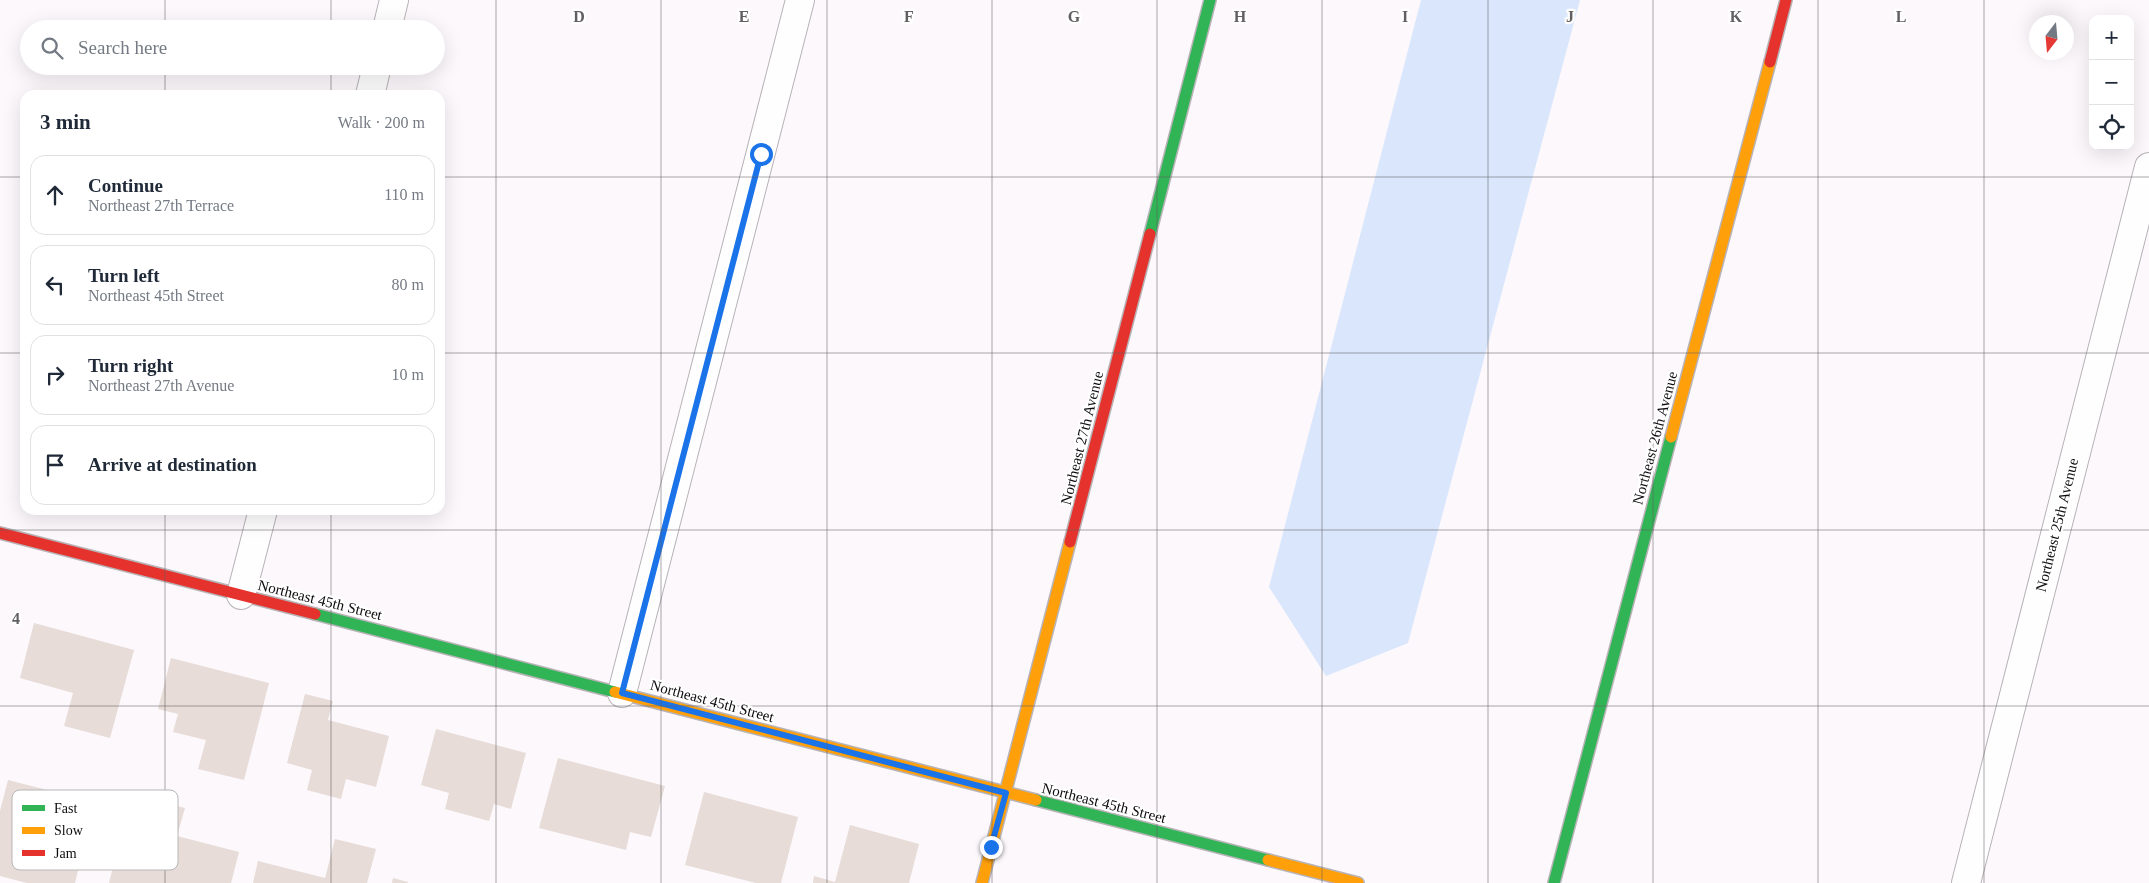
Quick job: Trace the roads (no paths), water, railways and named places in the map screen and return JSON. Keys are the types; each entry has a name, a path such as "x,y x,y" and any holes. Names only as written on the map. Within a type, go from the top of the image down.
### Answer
{"street":[{"path":"389,20 394,0"},
{"path":"622,693 800,0"},
{"name":"Northeast 27th Avenue","path":"982,883 1210,0"},
{"name":"Northeast 26th Avenue","path":"1554,883 1786,0"},
{"path":"371,90 375,75"},
{"name":"Northeast 25th Avenue","path":"1966,883 2149,167"},
{"path":"241,595 262,515"},
{"name":"Northeast 45th Street","path":"0,533 1358,883"}],"water":[{"path":"1421,0 1580,0 1408,643 1326,676 1269,587"}]}
